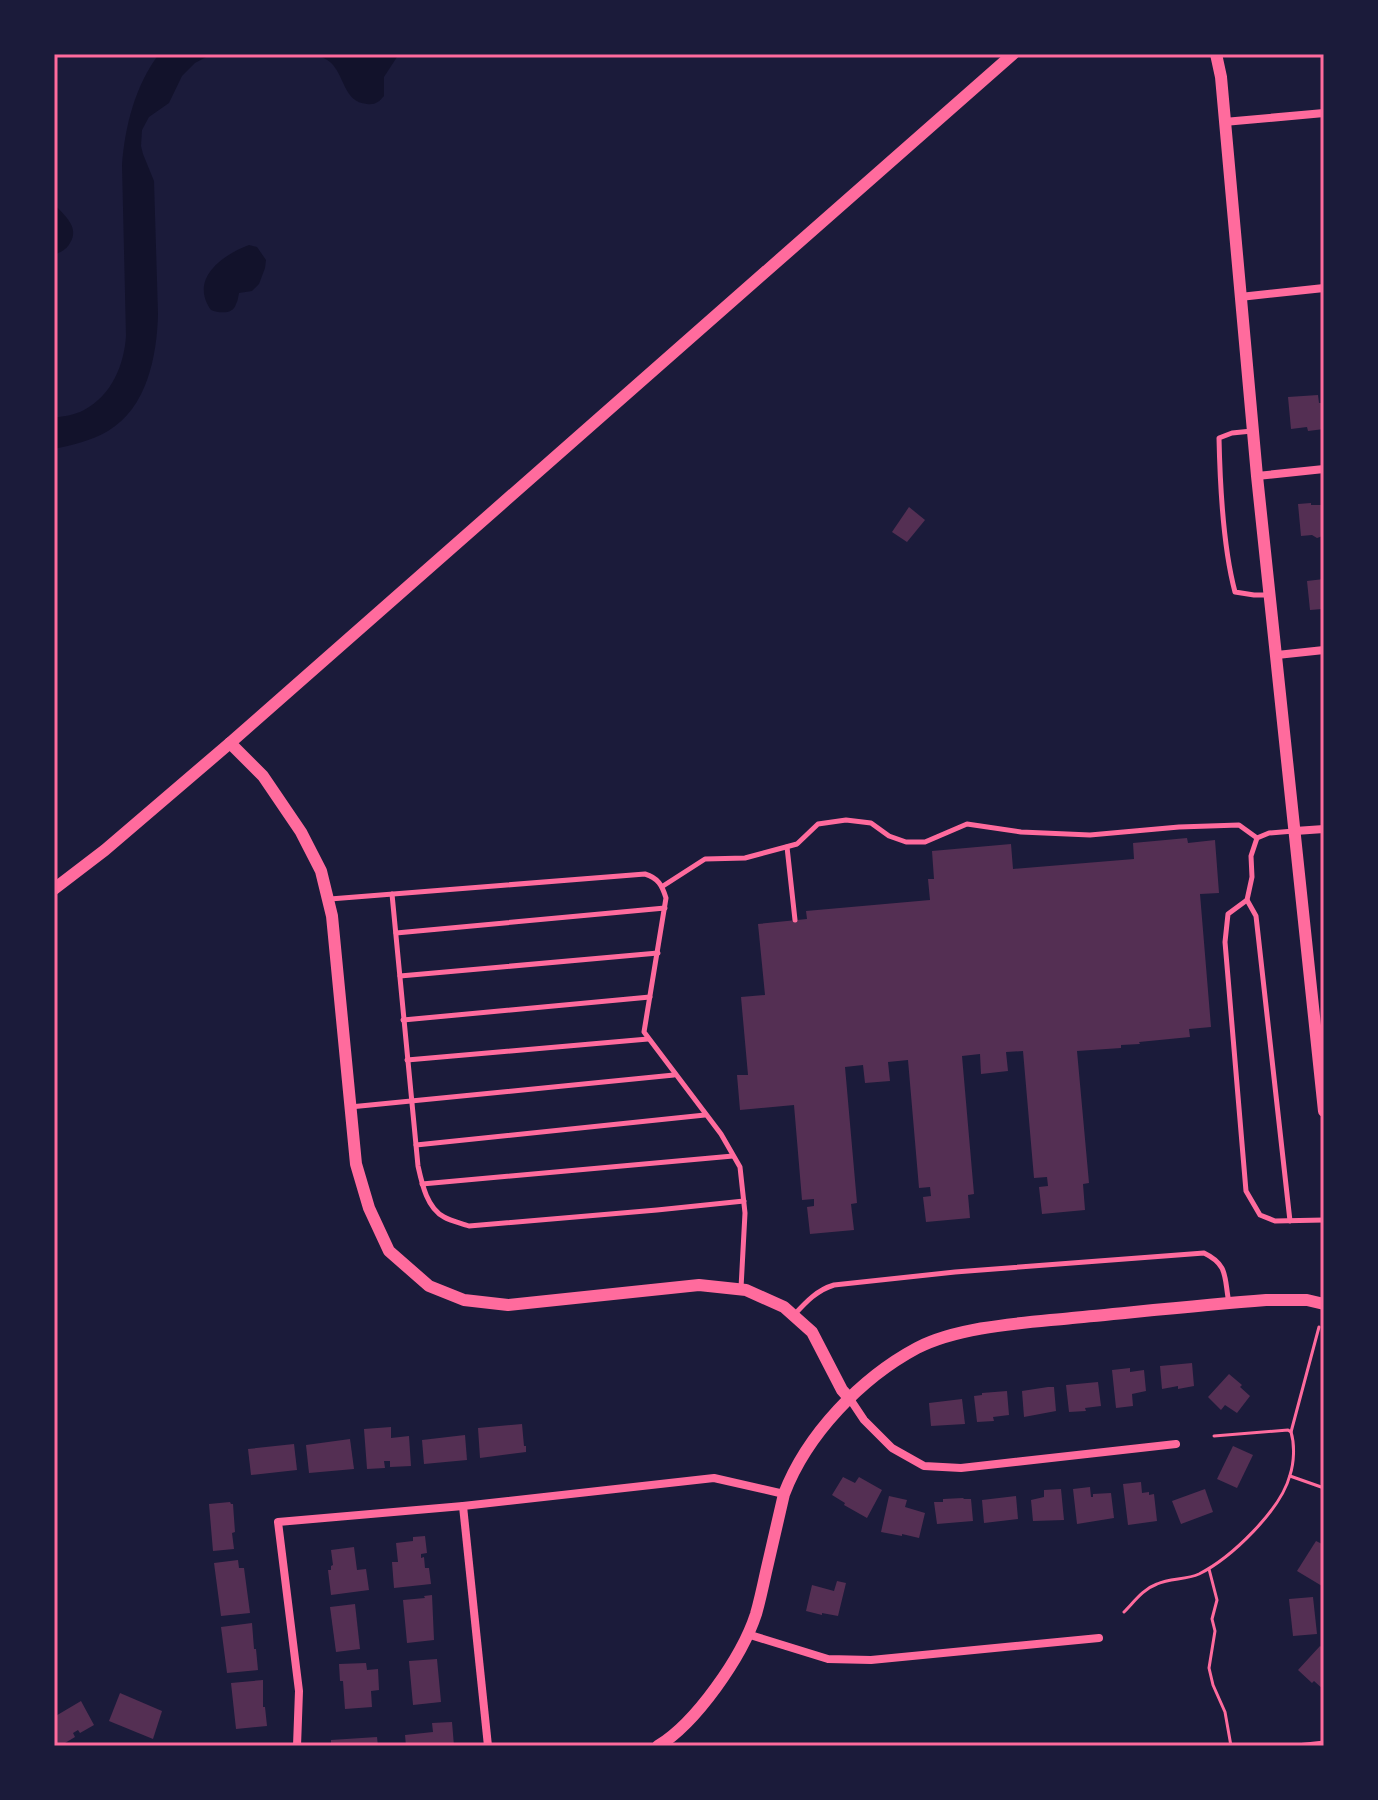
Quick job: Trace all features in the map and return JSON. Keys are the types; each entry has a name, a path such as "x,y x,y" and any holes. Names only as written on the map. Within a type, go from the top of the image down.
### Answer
{"street":[{"path":"54,889 105,850 230,743 1013,54"},
{"path":"1216,54 1221,77 1257,476 1295,831 1319,1011 1324,1111"},
{"path":"1224,122 1324,113"},
{"path":"1240,297 1324,288"},
{"path":"1257,476 1324,469"},
{"path":"1277,655 1324,650"},
{"path":"230,743 263,776 301,832 321,871 332,916 356,1164 369,1208 389,1251 429,1286 464,1300 508,1305 699,1285 741,1289 784,1307 812,1332 842,1390 864,1420 892,1448 924,1466 961,1468 1176,1444"},
{"path":"1295,831 1324,829"},
{"path":"658,1746 670,1739 694,1715 719,1684 747,1634 756,1614 791,1475 830,1417 881,1372 919,1347 967,1331 1011,1324 1266,1300 1307,1300 1324,1304"},
{"path":"297,1746 299,1691 278,1522 463,1506 714,1478 784,1494"},
{"path":"463,1506 488,1746"},
{"path":"747,1634 828,1659 871,1660 1099,1638"}],"lane":[{"path":"1253,431 1219,438 1221,489 1235,592 1270,595"},
{"path":"663,887 705,859 745,858 787,847 797,844 818,824 846,820 871,823 889,836 906,842 925,842 967,824 1021,832 1090,835 1239,825 1257,838"},
{"path":"1295,831 1269,833 1257,838 1251,856 1252,877 1247,900 1228,914 1225,942 1246,1191 1260,1215 1275,1221 1324,1220"},
{"path":"787,847 795,920"},
{"path":"328,899 645,874 654,877 663,887 666,898 644,1032 721,1134 740,1167 744,1201 741,1289"},
{"path":"392,894 416,1145 422,1184 437,1211 444,1217 469,1226 744,1201"},
{"path":"1247,900 1256,916 1290,1221"},
{"path":"396,933 665,908"},
{"path":"399,976 658,953"},
{"path":"403,1020 650,997"},
{"path":"407,1060 648,1039"},
{"path":"350,1107 675,1075"},
{"path":"416,1145 706,1115"},
{"path":"422,1184 733,1156"},
{"path":"793,1315 807,1300 834,1285 955,1272 1204,1253 1222,1266 1229,1303"},
{"path":"1297,1746 1324,1743"}],"path":[{"path":"1124,1612 1157,1583 1194,1576 1209,1569 1260,1524 1281,1497 1290,1476 1293,1458 1291,1432 1319,1327"},
{"path":"1214,1436 1291,1432"},
{"path":"1290,1476 1324,1488"},
{"path":"1209,1569 1217,1600 1212,1619 1215,1631 1209,1668 1225,1712 1231,1746"}],"shaded area":[{"path":"159,54 212,54 195,63 182,76 169,103 149,117 142,130 141,146 154,181 158,314 152,363 141,395 121,421 95,437 54,449 54,418 77,413 94,404 109,388 123,358 126,336 123,150 138,93"},
{"path":"299,54 399,54 384,77 384,96 377,103 370,104 353,98 335,67 326,59"},
{"path":"54,204 70,222 73,237 63,250 54,255"},
{"path":"249,245 257,247 266,260 259,284 252,291 239,293 237,303 229,312 211,310 205,299 206,278 219,262"}],"building":[{"path":"1318,395 1319,403 1322,403 1324,429 1291,429 1288,397"},
{"path":"1298,504 1324,505 1324,535 1317,538 1301,536"},
{"path":"909,507 925,520 907,542 892,532"},
{"path":"1324,579 1324,606 1310,610 1307,581"},
{"path":"1187,838 1188,843 1215,840 1219,893 1200,894 1211,1027 1189,1029 1190,1037 1139,1042 1121,1045 1121,1048 1077,1051 1089,1183 1083,1184 1085,1210 1042,1214 1039,1187 1048,1186 1047,1177 1034,1178 1023,1051 1006,1052 1008,1071 981,1074 980,1054 962,1056 974,1194 968,1195 970,1218 926,1222 923,1197 931,1196 930,1187 919,1188 908,1060 888,1062 890,1081 865,1083 863,1065 845,1067 857,1203 851,1204 854,1230 810,1234 807,1207 814,1206 814,1199 802,1200 794,1105 740,1110 737,1075 748,1075 741,997 765,995 758,924 807,919 806,911 930,900 928,879 934,879 932,851 1011,844 1013,869 1134,859 1133,843"},
{"path":"1192,1363 1194,1386 1162,1389 1160,1366"},
{"path":"1130,1368 1130,1372 1144,1370 1146,1391 1132,1394 1133,1406 1116,1408 1112,1370"},
{"path":"1229,1374 1250,1396 1237,1413 1225,1405 1221,1410 1208,1397"},
{"path":"1098,1382 1101,1406 1069,1412 1066,1385"},
{"path":"1054,1387 1056,1411 1024,1417 1022,1391"},
{"path":"1007,1391 1009,1415 993,1417 994,1421 977,1422 974,1396"},
{"path":"962,1399 965,1424 931,1426 929,1403"},
{"path":"522,1424 526,1452 480,1458 478,1428"},
{"path":"391,1427 391,1438 409,1436 411,1466 390,1467 390,1461 384,1461 385,1468 367,1469 364,1429"},
{"path":"465,1435 467,1460 424,1464 422,1440"},
{"path":"350,1439 354,1469 309,1473 306,1445"},
{"path":"294,1444 297,1470 251,1475 248,1449"},
{"path":"1233,1446 1253,1455 1237,1488 1217,1479"},
{"path":"843,1477 855,1483 859,1477 882,1490 867,1518 832,1495"},
{"path":"1141,1482 1142,1493 1154,1494 1157,1521 1128,1525 1123,1484"},
{"path":"1090,1487 1091,1497 1093,1494 1111,1493 1114,1518 1077,1524 1073,1489"},
{"path":"1061,1489 1064,1520 1033,1521 1031,1500 1044,1497 1044,1490"},
{"path":"1205,1489 1213,1512 1181,1524 1172,1501"},
{"path":"889,1496 907,1500 905,1507 925,1513 919,1538 881,1532"},
{"path":"1016,1496 1018,1519 984,1523 982,1500"},
{"path":"971,1499 973,1521 937,1524 934,1502"},
{"path":"209,1504 233,1504 234,1549 213,1551"},
{"path":"425,1536 427,1553 421,1554 421,1558 424,1557 425,1568 429,1568 431,1584 394,1588 392,1562 398,1562 396,1543"},
{"path":"1316,1541 1324,1545 1322,1586 1297,1571"},
{"path":"354,1547 357,1570 366,1569 369,1590 331,1595 328,1570 333,1565 331,1550"},
{"path":"238,1560 239,1568 244,1568 250,1613 221,1616 214,1563"},
{"path":"837,1581 846,1583 838,1616 806,1611 812,1585 834,1591"},
{"path":"432,1595 434,1640 407,1643 403,1600"},
{"path":"1313,1597 1317,1634 1293,1636 1289,1599"},
{"path":"355,1604 360,1649 336,1652 330,1607"},
{"path":"252,1623 258,1670 227,1673 221,1627"},
{"path":"1320,1646 1324,1649 1324,1690 1298,1670"},
{"path":"437,1659 441,1702 413,1705 409,1661"},
{"path":"366,1663 367,1670 378,1669 379,1690 371,1691 372,1707 345,1709 339,1664"},
{"path":"263,1680 267,1726 236,1729 231,1683"},
{"path":"120,1693 162,1711 153,1739 109,1721"},
{"path":"81,1701 94,1725 80,1733 78,1730 73,1733 75,1737 56,1746 54,1717"},
{"path":"452,1722 454,1746 406,1746 405,1735 433,1732 432,1723"},
{"path":"377,1737 378,1746 331,1746 331,1740"}]}
